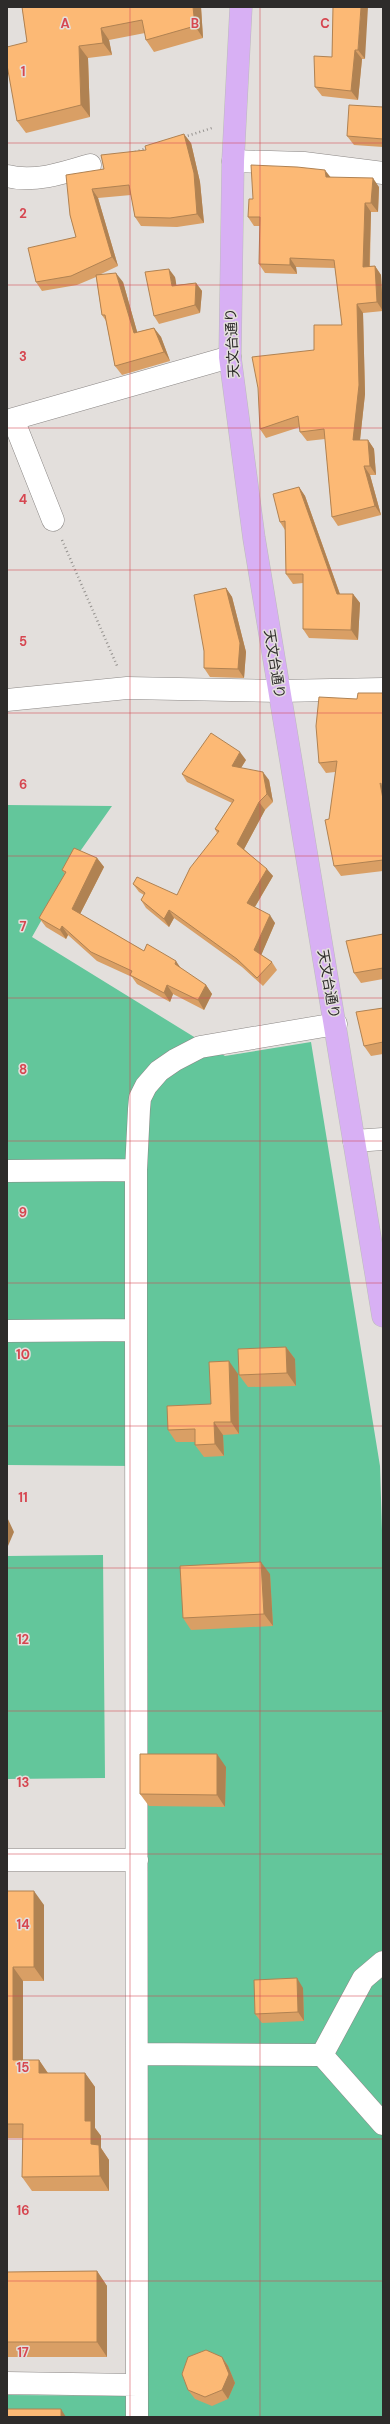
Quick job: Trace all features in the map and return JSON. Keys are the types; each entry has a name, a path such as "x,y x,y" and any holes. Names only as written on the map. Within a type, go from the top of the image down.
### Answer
{"main road":[{"name":"天文台通り","path":"241,7 234,122 230,357 254,538 336,1024 383,1316"}],"street":[{"path":"233,161 304,163 383,173"},
{"path":"7,176 20,179 60,174 90,165"},
{"path":"53,520 13,419 230,357"},
{"path":"7,700 127,688 279,691 383,689"},
{"path":"137,2417 136,1170 140,1098 146,1086 159,1071 175,1060 200,1047 336,1024"},
{"path":"354,1141 383,1139"},
{"path":"7,1171 136,1170"},
{"path":"7,1331 136,1330"},
{"path":"7,1860 137,1860"},
{"path":"322,2055 364,1979 383,1962"},
{"path":"137,2054 322,2055 383,2124"},
{"path":"7,2383 137,2385"}],"path":[{"path":"181,138 234,122"},
{"path":"128,154 151,147"},
{"path":"53,520 127,688"}],"green space":[{"path":"7,805 112,806 81,850 32,937 225,1056 311,1042 380,1466 383,1563 383,2417 7,2417 7,2395 138,2396 134,1466 7,1465"},
{"path":"103,1555 105,1778 7,1779 7,1556"}],"building":[{"path":"22,7 193,7 195,26 146,40 142,20 101,28 103,43 79,46 81,105 17,121 7,65 7,47 27,42"},
{"path":"333,7 361,7 358,50 355,50 351,91 315,87 314,56 332,57"},
{"path":"349,105 383,107 383,139 347,136"},
{"path":"184,134 194,173 197,214 170,218 135,217 129,185 92,189 112,257 71,276 36,282 28,248 76,237 70,215 66,175 104,169 101,155 146,150 145,146"},
{"path":"251,165 325,170 326,177 373,178 371,203 365,203 363,267 375,266 377,302 357,304 359,385 353,440 368,440 370,466 364,466 375,506 332,517 324,429 300,432 298,416 260,429 258,388 252,357 314,350 314,325 342,325 334,260 290,258 290,265 259,264 260,217 248,217 249,199 253,199"},
{"path":"169,269 172,286 196,283 195,305 154,316 145,272"},
{"path":"116,273 134,333 154,328 164,352 115,366 105,315 102,315 96,275"},
{"path":"299,487 337,594 353,594 351,630 303,629 303,574 286,574 285,521 280,522 273,494"},
{"path":"226,588 240,643 238,669 204,668 204,651 194,595"},
{"path":"358,693 383,693 383,785 380,783 383,799 383,860 334,866 325,820 329,819 337,761 319,763 316,726 319,697 357,699"},
{"path":"211,733 240,752 232,766 263,772 267,794 259,802 237,844 267,869 247,903 270,915 254,950 272,962 257,978 237,959 169,910 164,919 141,900 145,893 133,884 137,877 177,895 190,868 219,831 215,829 234,800 182,774"},
{"path":"74,848 97,858 72,909 144,951 147,944 176,961 175,964 206,985 198,1000 167,985 164,993 130,975 132,971 91,952 62,926 60,930 39,918 66,872 62,870"},
{"path":"383,934 383,968 354,973 346,941"},
{"path":"383,1008 383,1042 364,1046 356,1012"},
{"path":"286,1347 287,1373 239,1375 238,1349"},
{"path":"229,1361 231,1422 214,1422 215,1444 195,1445 195,1429 168,1430 167,1406 211,1404 209,1362"},
{"path":"261,1562 264,1614 183,1618 180,1566"},
{"path":"140,1754 217,1754 217,1795 140,1794"},
{"path":"7,1891 34,1891 34,1967 13,1967 13,2060 39,2060 39,2073 85,2073 85,2121 91,2121 91,2144 99,2145 100,2176 22,2177 23,2124 7,2124"},
{"path":"297,1978 298,2012 255,2014 254,1980"},
{"path":"97,2271 97,2342 7,2342 7,2272"},
{"path":"206,2350 222,2357 229,2374 222,2390 205,2397 188,2390 182,2374 188,2357"},
{"path":"7,2409 61,2409 61,2417 7,2417"}]}
